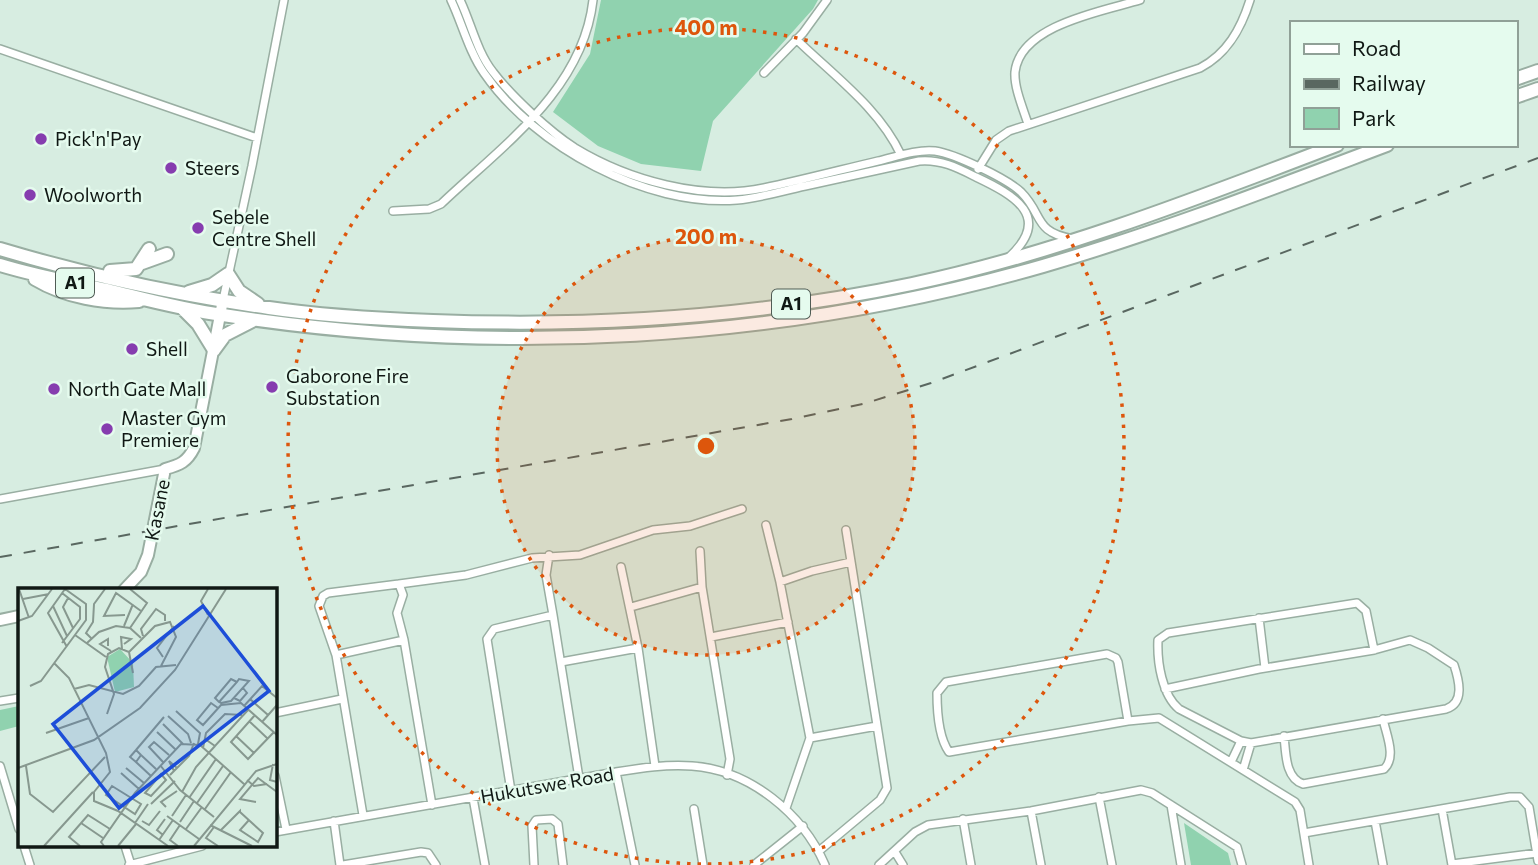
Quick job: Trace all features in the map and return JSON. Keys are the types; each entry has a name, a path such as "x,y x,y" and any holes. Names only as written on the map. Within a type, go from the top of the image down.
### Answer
{"highway":[{"path":"1520,77 1538,71"},
{"path":"1517,96 1538,89"},
{"name":"A1","path":"0,249 65,268 187,293 268,308 335,316 472,323 637,320 827,300 915,283 1005,261 1163,211 1332,147"},
{"name":"A1","path":"0,265 181,307 255,320 371,332 469,337 631,335 776,321 919,296 1042,266 1171,226 1382,147"},
{"path":"65,268 121,272 136,269 149,249"},
{"path":"142,263 167,254"},
{"path":"187,293 212,285 228,274 239,291 268,308"},
{"path":"181,307 198,324 214,350 225,335 255,320"}],"street":[{"path":"223,300 284,0"},
{"path":"451,0 483,73 529,122 601,170 665,192 702,200 754,198 919,161 937,160 1013,196 1027,215 1028,229 1024,241 1005,261"},
{"path":"460,0 488,66 516,97 574,147 609,165 669,184 705,191 761,189 901,155 934,151 979,168 1014,186 1023,194 1039,221 1050,233 1077,239"},
{"path":"394,211 429,209 441,204 536,115 565,79 578,56 588,29 593,0"},
{"path":"764,73 827,0"},
{"path":"1028,124 1015,71 1029,43 1059,25 1140,0"},
{"path":"974,176 1003,134 1211,62 1231,41 1242,23 1250,0"},
{"path":"796,39 884,125 901,155"},
{"path":"0,49 257,138"},
{"path":"1520,77 1538,62"},
{"name":"Kasane","path":"126,588 141,572 148,555 165,469 180,466 189,458 194,448 223,300"},
{"path":"0,499 165,469"},
{"path":"363,815 336,655 319,606 323,596 354,589 466,575 549,555 580,555 653,530 690,526 742,509"},
{"path":"766,525 780,582 810,738 786,808"},
{"path":"819,851 880,800 887,788 846,530"},
{"path":"700,551 702,587 730,759 727,775"},
{"path":"549,555 546,575 579,778"},
{"path":"780,582 851,562"},
{"path":"621,567 631,607 655,766"},
{"path":"399,584 402,595 397,613 432,805"},
{"path":"631,607 702,587"},
{"path":"1165,689 1265,668 1374,650 1410,640 1454,665 1460,695 1457,702 1446,709 1251,743 1241,741 1170,702 1165,689 1158,640 1163,635 1357,603 1365,608 1374,650"},
{"path":"511,791 487,639 494,629 553,615"},
{"path":"0,620 18,616"},
{"path":"1259,618 1265,668"},
{"path":"710,637 788,622"},
{"path":"336,655 404,640"},
{"path":"561,662 638,648"},
{"path":"1128,721 1118,662 1112,655 1107,654 946,682 937,692 944,744 949,752 1128,721 1162,719 1295,802 1300,810 1309,865"},
{"path":"0,701 18,698"},
{"path":"276,713 342,699"},
{"path":"1284,736 1289,772 1303,784 1384,769 1391,756 1383,719"},
{"path":"810,738 877,726"},
{"path":"1231,762 1241,741"},
{"path":"1243,770 1251,743"},
{"path":"0,766 18,826"},
{"name":"Hukutswe Road","path":"276,832 616,772 655,766 695,766 727,775 754,787 786,808 803,826 825,865"},
{"path":"616,772 635,865"},
{"path":"276,781 286,829"},
{"path":"879,865 921,828 1141,790 1152,793 1237,848 1242,865"},
{"path":"1099,797 1112,865"},
{"path":"1304,833 1510,797 1520,797 1529,807 1537,857 1452,865 1442,809"},
{"path":"473,798 485,865"},
{"path":"1171,805 1181,865"},
{"path":"694,810 703,865"},
{"path":"1031,811 1041,865"},
{"path":"534,865 532,824 536,820 552,819 558,824 563,865"},
{"path":"963,819 971,865"},
{"path":"334,821 342,865 421,852 428,853 436,865"},
{"path":"1375,821 1382,865"},
{"path":"754,865 803,826"},
{"path":"25,848 30,865"},
{"path":"126,848 130,865 194,848"},
{"path":"895,852 903,865"}],"green space":[{"path":"601,0 818,0 813,9 713,121 701,171 641,164 598,146 553,112 590,54"},
{"path":"18,706 18,726 0,731 0,710"},
{"path":"1184,823 1228,853 1231,865 1191,865"}],"railway":[{"path":"0,557 792,419 863,404 931,383 1538,158"}],"place":[{"name":"Pick'n'Pay","path":"41,139"},
{"name":"Steers","path":"171,168"},
{"name":"Woolworth","path":"30,195"},
{"name":"Sebele Centre Shell","path":"198,228"},
{"name":"Shell","path":"132,349"},
{"name":"Gaborone Fire Substation","path":"272,387"},
{"name":"North Gate Mall","path":"54,389"},
{"name":"Master Gym Premiere","path":"107,429"}]}
